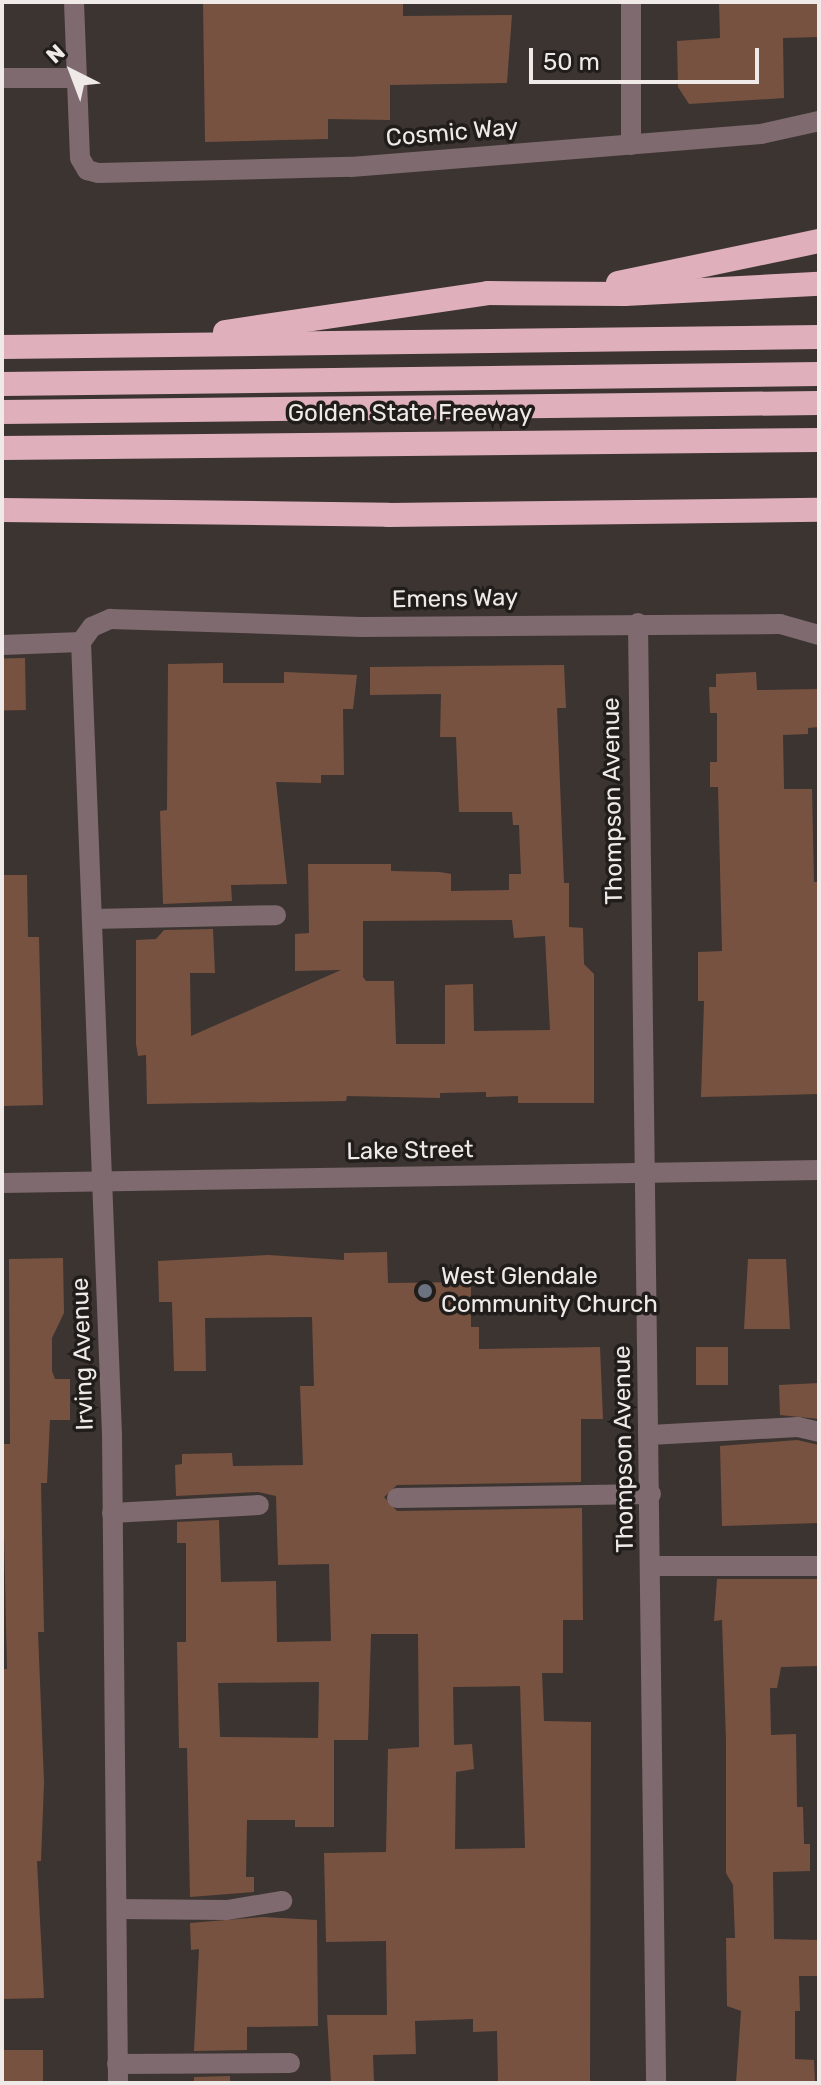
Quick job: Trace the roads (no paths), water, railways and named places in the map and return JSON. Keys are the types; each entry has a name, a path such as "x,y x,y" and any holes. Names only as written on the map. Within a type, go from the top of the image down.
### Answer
{"highway":[{"path":"581,292 819,241"},
{"path":"130,346 488,293 819,284"},
{"path":"2,347 819,337"},
{"path":"2,384 819,374"},
{"path":"2,412 819,403"},
{"name":"Golden State Freeway","path":"2,448 819,440"},
{"path":"2,510 388,515 819,510"},
{"path":"757,511 819,518"}],"street":[{"path":"2,78 76,78 74,2"},
{"path":"631,2 631,145"},
{"name":"Cosmic Way","path":"76,78 80,158 87,170 351,167 761,134 819,121"},
{"name":"Emens Way","path":"2,645 86,635 110,619 361,627 780,624 819,635"},
{"name":"Thompson Avenue","path":"638,623 656,2083"},
{"name":"Irving Avenue","path":"86,635 92,919 112,1513 118,2073"},
{"path":"92,919 276,915"},
{"name":"Lake Street","path":"2,1183 819,1170"},
{"path":"650,1435 798,1427 819,1432"},
{"path":"397,1498 651,1494"},
{"path":"112,1513 259,1505"},
{"path":"652,1566 819,1566"},
{"path":"117,1909 227,1910 282,1901"},
{"path":"118,2073 290,2063"}],"place":[{"name":"West Glendale Community Church","path":"425,1291"}]}
